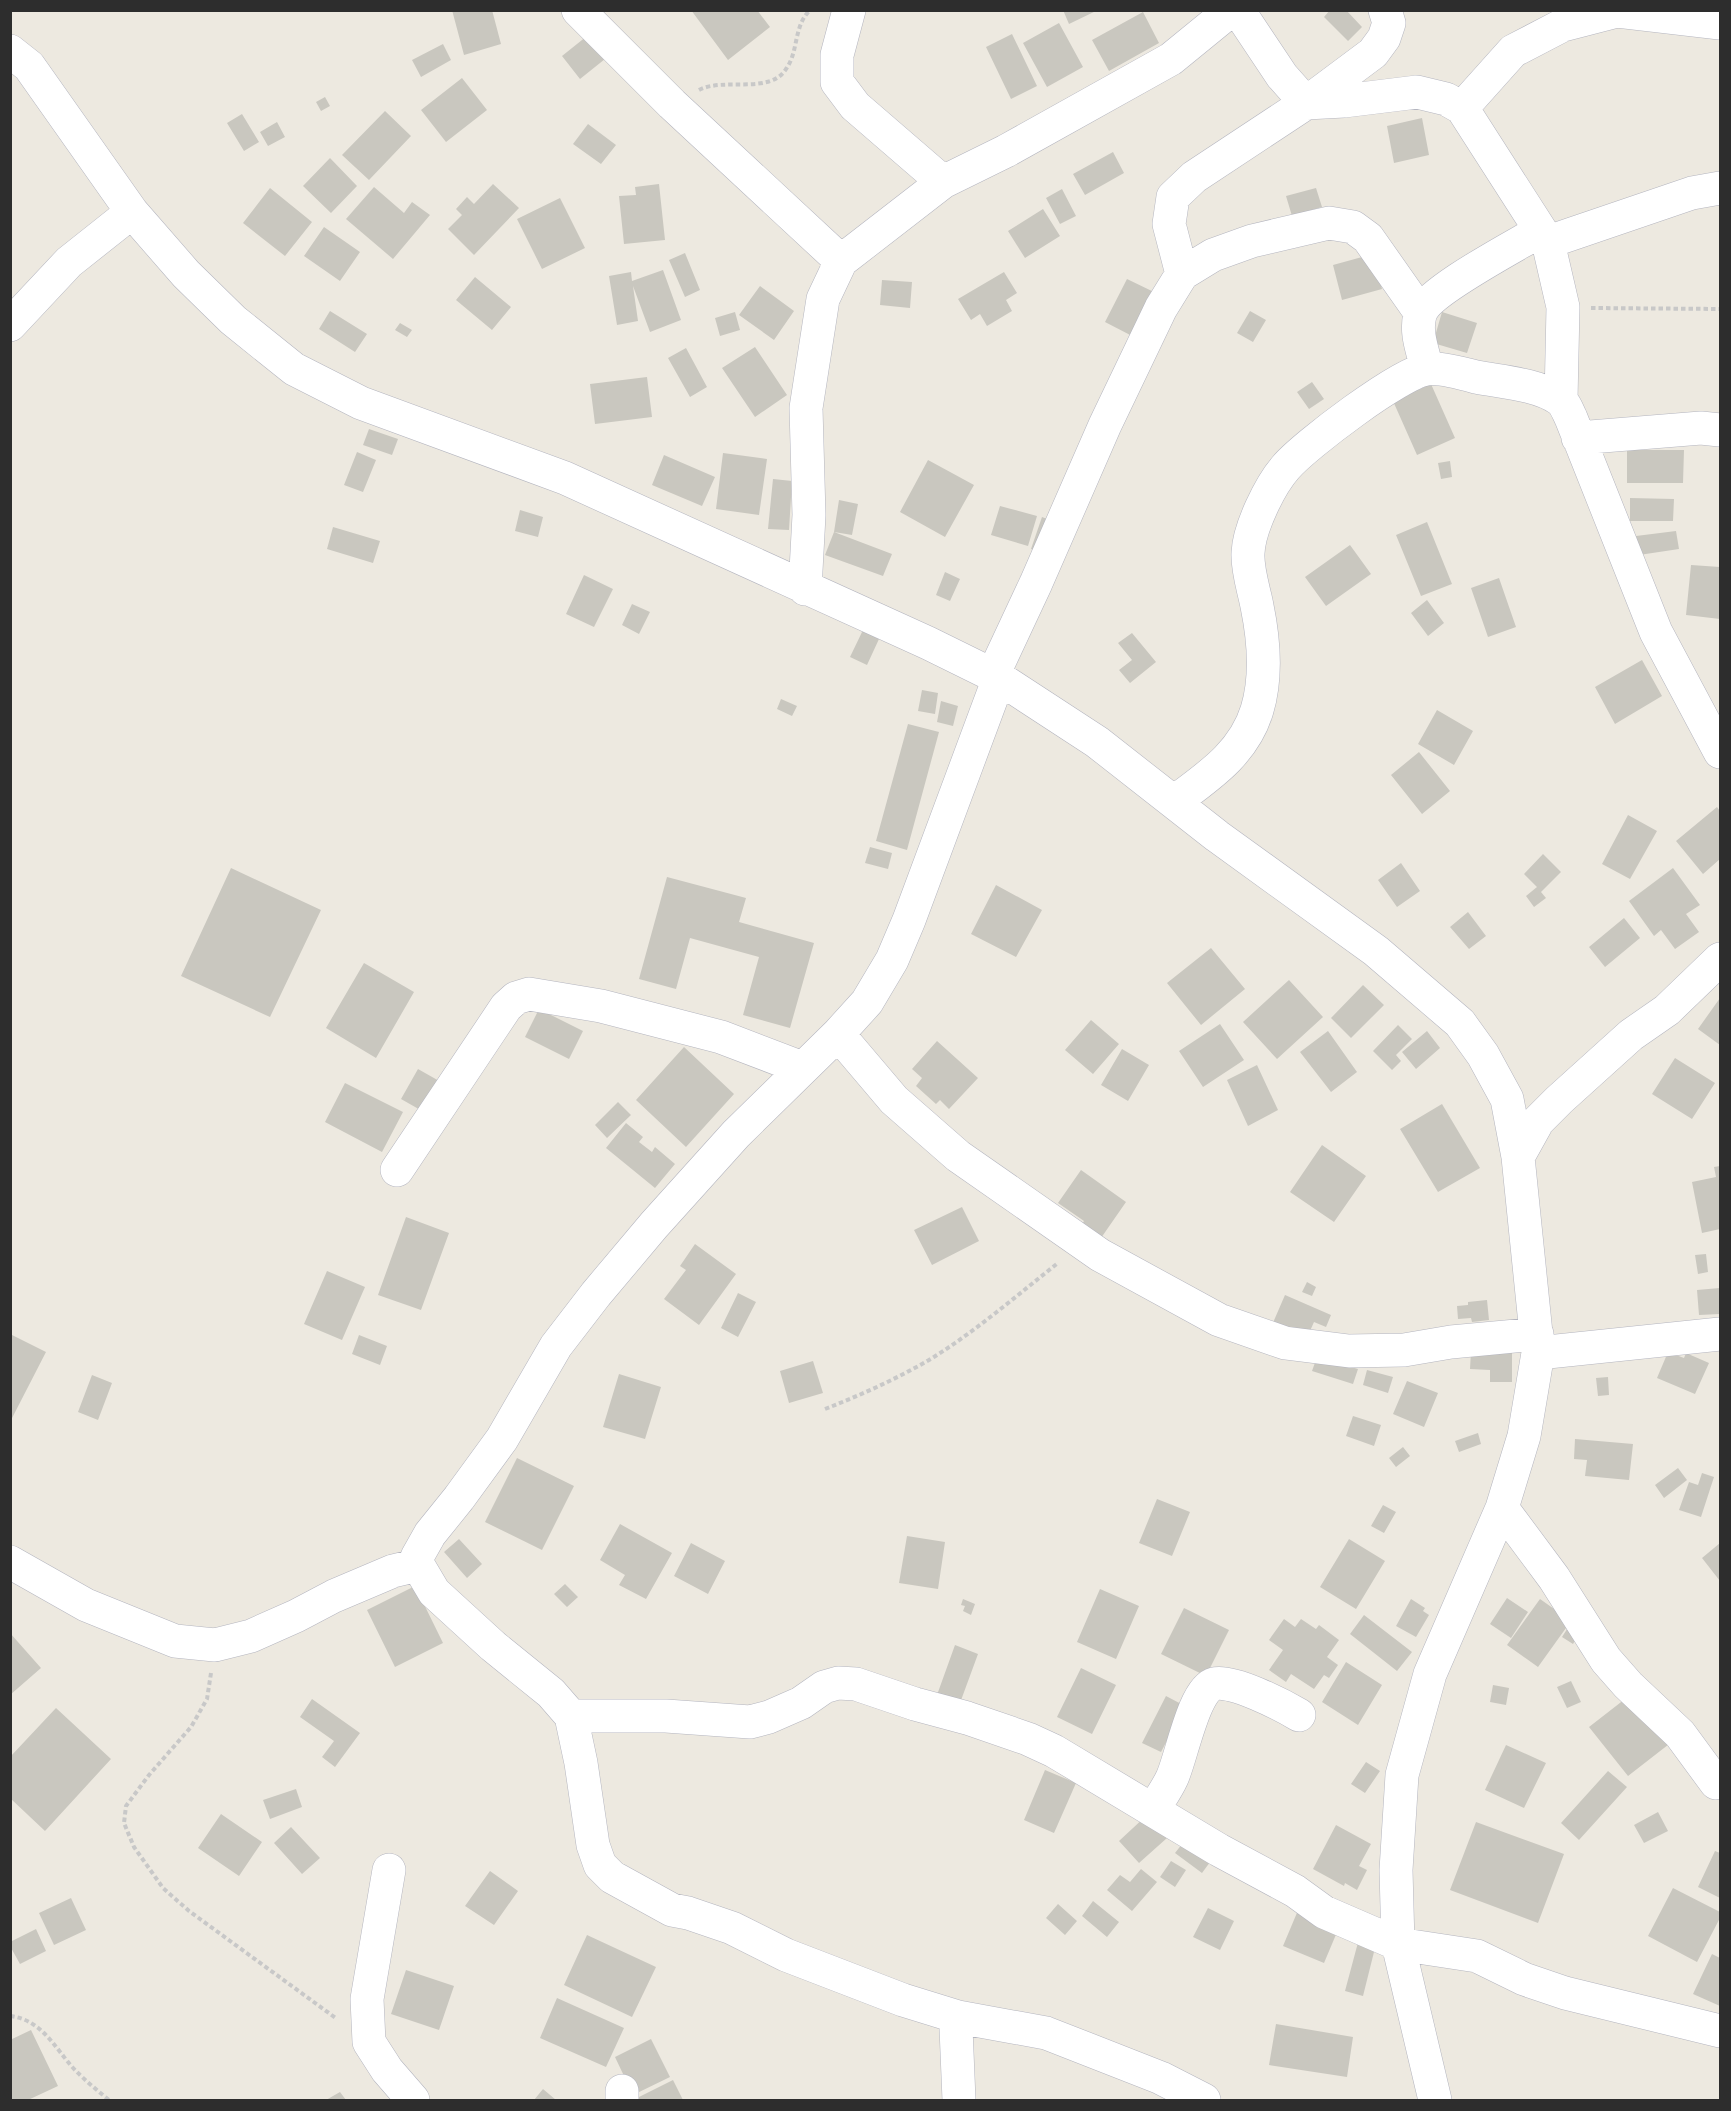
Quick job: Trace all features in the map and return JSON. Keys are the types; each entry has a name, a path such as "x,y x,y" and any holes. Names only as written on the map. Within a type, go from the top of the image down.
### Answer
{"street":[{"path":"578,10 672,104 841,261"},
{"path":"849,10 837,55 837,82 855,106 943,182"},
{"path":"805,589 809,515 806,408 823,299 841,261 943,182 1006,151 1171,58 1231,10"},
{"path":"1238,10 1282,76 1306,103"},
{"path":"1182,274 1169,224 1173,197 1194,177 1306,103 1373,53 1384,38 1389,23 1385,10"},
{"path":"1462,108 1513,51 1563,25 1617,11 1720,24"},
{"path":"10,51 29,66 132,212 186,274 233,320 294,369 361,403 565,478 928,643 996,677 1098,742 1218,836 1376,951 1460,1023 1483,1055 1507,1099 1518,1157 1537,1344 1524,1436 1502,1508 1430,1674 1402,1775 1396,1870 1398,1944 1435,2100"},
{"path":"1306,103 1417,92 1446,99 1462,108 1544,237 1563,307 1561,400 1571,418 1656,632 1720,752"},
{"path":"1427,369 1417,330 1420,312 1428,302 1468,273 1544,237 1692,193 1720,188"},
{"path":"10,325 69,262 132,212"},
{"path":"1204,2100 1161,2078 1046,2033 957,2017 903,2000 786,1955 732,1928 672,1910 612,1877 600,1865 593,1845 581,1763 571,1716 551,1693 493,1646 434,1592 418,1565 417,1557 430,1534 502,1439 556,1346 596,1294 736,1134 838,1034 867,1002 896,950 909,920 996,677 1036,583 1105,425 1161,308 1182,274 1213,255 1252,241 1329,223 1353,227 1368,238 1420,312"},
{"path":"1174,802 1215,772 1243,742 1257,710 1264,669 1261,625 1248,553 1254,524 1286,467 1340,421 1402,380 1427,369 1537,390 1561,400"},
{"path":"1578,438 1701,428 1720,430"},
{"path":"1518,1157 1538,1122 1559,1100 1631,1035 1673,1005 1720,959"},
{"path":"397,1170 506,1007 522,996 544,996 601,1006 671,1023 721,1037 802,1068"},
{"path":"838,1034 894,1100 958,1156 1082,1243 1219,1320 1285,1343 1372,1352 1404,1350 1497,1336 1537,1344 1720,1334"},
{"path":"1502,1508 1554,1578 1606,1660 1628,1685 1680,1734 1716,1783"},
{"path":"10,1562 86,1605 175,1641 215,1645 251,1636 334,1596 393,1571 418,1565"},
{"path":"571,1716 666,1716 750,1722 769,1717 801,1703 824,1688 838,1683 856,1684 915,1704 967,1718 1028,1739 1054,1751 1227,1855 1295,1891 1324,1912 1398,1944 1477,1956 1524,1979 1565,1993 1720,2031"},
{"path":"1153,1810 1172,1778 1202,1692 1213,1684 1229,1683 1275,1701 1299,1715"},
{"path":"389,1870 367,2000 369,2042 387,2070 413,2100"},
{"path":"957,2017 959,2100"}],"path":[{"path":"672,104 704,87 774,81 786,71 792,58 798,27 810,10"},
{"path":"1563,307 1649,310 1720,309"},
{"path":"825,1409 864,1394 929,1359 992,1316 1082,1243"},
{"path":"215,1645 207,1699 191,1727 149,1775 126,1806 124,1823 134,1846 163,1888 189,1911 369,2042"},
{"path":"10,2016 22,2018 52,2039 76,2071 109,2100"}],"building":[{"path":"452,10 492,10 501,44 464,55"},
{"path":"691,10 757,10 770,27 728,60"},
{"path":"1063,10 1098,10 1069,24"},
{"path":"1330,10 1346,10 1362,27 1348,41 1324,17"},
{"path":"1143,12 1159,43 1109,71 1092,40"},
{"path":"1059,23 1083,67 1047,87 1023,43"},
{"path":"1012,34 1037,86 1011,99 986,47"},
{"path":"587,36 605,59 580,79 562,56"},
{"path":"443,44 451,60 421,77 412,60"},
{"path":"462,78 487,110 446,142 421,110"},
{"path":"325,97 330,106 321,111 316,102"},
{"path":"385,111 411,136 369,180 342,155"},
{"path":"242,114 259,142 244,151 227,123"},
{"path":"1422,118 1429,155 1394,163 1387,126"},
{"path":"277,122 285,137 268,146 260,132"},
{"path":"588,124 616,145 601,164 573,144"},
{"path":"1113,152 1124,173 1085,195 1073,174"},
{"path":"330,158 357,186 331,213 303,186"},
{"path":"493,184 519,208 474,255 448,229 462,215 456,209 467,197 474,204"},
{"path":"659,184 665,240 624,244 619,196 636,195 635,187"},
{"path":"374,187 404,213 412,202 430,215 393,259 346,219"},
{"path":"270,188 312,222 285,256 243,223"},
{"path":"1316,188 1322,207 1292,216 1286,196"},
{"path":"1062,189 1076,216 1060,224 1046,198"},
{"path":"560,198 585,248 542,269 517,219"},
{"path":"1043,209 1060,236 1025,258 1008,231"},
{"path":"324,227 360,252 340,281 304,256"},
{"path":"685,253 700,290 685,297 669,260"},
{"path":"1373,254 1382,289 1342,300 1333,265"},
{"path":"663,270 681,320 650,332 633,286 638,321 617,325 609,276 631,272 632,281"},
{"path":"1004,272 1017,293 1006,300 1012,311 987,326 980,314 971,320 958,299"},
{"path":"475,277 511,307 492,330 456,300"},
{"path":"1127,279 1158,294 1136,338 1105,322"},
{"path":"882,280 912,282 910,308 880,305"},
{"path":"760,286 794,311 774,340 739,315"},
{"path":"330,311 367,334 355,352 319,329"},
{"path":"1250,311 1266,320 1253,342 1237,333"},
{"path":"735,312 740,330 720,336 715,318"},
{"path":"1442,312 1477,323 1467,353 1433,343"},
{"path":"400,323 412,330 407,337 395,330"},
{"path":"755,347 787,395 755,417 722,368"},
{"path":"686,348 707,387 690,397 668,358"},
{"path":"647,377 652,417 595,424 590,384"},
{"path":"1312,382 1324,399 1309,409 1297,392"},
{"path":"1431,384 1455,438 1417,455 1393,401"},
{"path":"369,429 398,439 392,455 363,445"},
{"path":"1627,450 1684,450 1683,483 1627,483"},
{"path":"357,452 376,460 363,492 344,485"},
{"path":"723,453 767,459 759,515 716,509"},
{"path":"664,455 715,477 702,506 652,485"},
{"path":"928,460 974,485 945,537 900,512"},
{"path":"1450,461 1452,477 1441,479 1438,463"},
{"path":"773,479 792,481 789,530 768,529"},
{"path":"1630,498 1674,499 1673,521 1630,521"},
{"path":"839,500 858,504 852,535 834,532"},
{"path":"1000,506 1037,516 1028,546 991,535"},
{"path":"520,510 543,517 538,537 515,531"},
{"path":"1042,517 1055,522 1045,554 1031,549"},
{"path":"1427,522 1452,584 1421,596 1396,535"},
{"path":"333,527 380,541 373,563 327,549"},
{"path":"1676,531 1679,549 1639,555 1636,536"},
{"path":"834,532 892,554 883,576 825,555"},
{"path":"1350,545 1371,574 1326,606 1305,577"},
{"path":"1691,565 1720,567 1720,619 1686,615"},
{"path":"945,572 960,579 950,601 936,595"},
{"path":"584,575 613,589 594,627 566,614"},
{"path":"1499,578 1516,627 1488,637 1471,588"},
{"path":"1427,600 1444,623 1428,636 1411,613"},
{"path":"632,604 650,612 639,634 622,625"},
{"path":"863,630 879,639 867,665 850,657"},
{"path":"1132,633 1156,662 1130,683 1119,670 1132,660 1118,643"},
{"path":"1642,660 1662,696 1615,724 1595,687"},
{"path":"922,690 938,693 935,714 918,711"},
{"path":"781,699 797,706 792,716 777,709"},
{"path":"941,701 958,706 953,726 937,722"},
{"path":"1437,710 1473,731 1454,765 1418,744"},
{"path":"908,724 939,732 907,850 876,841"},
{"path":"1419,752 1450,791 1422,814 1391,775"},
{"path":"1717,807 1720,811 1720,859 1703,874 1676,841"},
{"path":"1628,815 1657,831 1630,879 1602,864"},
{"path":"870,847 892,853 888,869 865,863"},
{"path":"1543,854 1561,872 1541,892 1546,898 1534,907 1526,896 1537,887 1524,874"},
{"path":"1401,863 1420,891 1397,907 1378,880"},
{"path":"231,868 321,910 270,1017 181,976"},
{"path":"1673,868 1700,905 1686,914 1699,932 1675,949 1661,930 1654,936 1629,901"},
{"path":"667,877 746,898 739,922 814,943 790,1028 743,1015 759,957 690,938 676,989 639,979"},
{"path":"996,885 1042,910 1016,957 971,934"},
{"path":"1468,912 1486,936 1469,949 1450,927"},
{"path":"1624,918 1640,938 1605,967 1589,947"},
{"path":"1211,948 1245,989 1201,1025 1167,983"},
{"path":"364,963 414,992 376,1058 326,1028"},
{"path":"1289,980 1323,1017 1277,1059 1243,1022"},
{"path":"1363,985 1384,1005 1351,1038 1331,1018"},
{"path":"1720,998 1720,1045 1698,1029"},
{"path":"539,1009 583,1031 569,1059 525,1037"},
{"path":"1091,1020 1119,1044 1093,1074 1065,1050"},
{"path":"1220,1024 1244,1060 1203,1087 1179,1051"},
{"path":"1398,1025 1412,1039 1396,1055 1401,1061 1392,1070 1373,1051"},
{"path":"1328,1031 1357,1072 1331,1092 1300,1052"},
{"path":"1427,1031 1440,1048 1416,1069 1402,1052"},
{"path":"937,1041 978,1078 949,1109 940,1100 936,1104 916,1086 922,1078 912,1069"},
{"path":"684,1047 734,1094 686,1147 636,1100"},
{"path":"1122,1049 1149,1065 1128,1101 1101,1085"},
{"path":"1675,1058 1715,1083 1692,1119 1652,1094"},
{"path":"1257,1065 1278,1110 1248,1126 1227,1080"},
{"path":"418,1069 448,1086 431,1116 401,1099"},
{"path":"345,1083 403,1112 382,1152 325,1122"},
{"path":"618,1102 631,1115 607,1138 595,1125"},
{"path":"1442,1104 1480,1168 1438,1192 1400,1129"},
{"path":"626,1123 643,1137 639,1142 652,1152 655,1147 675,1164 655,1188 606,1148"},
{"path":"1322,1145 1366,1176 1334,1222 1290,1192"},
{"path":"1720,1166 1720,1229 1702,1233 1692,1182 1716,1177 1714,1167"},
{"path":"1081,1170 1126,1202 1101,1238 1079,1229 1084,1221 1058,1203"},
{"path":"962,1207 979,1241 932,1265 914,1230"},
{"path":"406,1217 449,1233 421,1310 378,1295"},
{"path":"695,1244 736,1274 699,1325 664,1299 686,1270 680,1266"},
{"path":"1706,1254 1708,1272 1698,1274 1695,1255"},
{"path":"327,1271 365,1287 342,1340 304,1324"},
{"path":"1307,1282 1316,1287 1312,1296 1302,1292"},
{"path":"1720,1288 1720,1314 1699,1315 1697,1290"},
{"path":"738,1293 756,1302 738,1337 721,1328"},
{"path":"1285,1295 1331,1315 1326,1327 1314,1322 1306,1340 1272,1325"},
{"path":"1487,1300 1489,1320 1472,1322 1471,1318 1458,1319 1457,1306"},
{"path":"10,1334 46,1352 10,1422"},
{"path":"359,1335 387,1346 380,1365 352,1354"},
{"path":"1471,1351 1512,1351 1512,1382 1490,1382 1490,1370 1470,1369"},
{"path":"1668,1352 1684,1358 1686,1353 1709,1363 1695,1394 1657,1378"},
{"path":"1317,1357 1358,1369 1353,1384 1312,1371"},
{"path":"813,1361 823,1393 789,1403 780,1371"},
{"path":"1367,1370 1393,1377 1388,1393 1363,1385"},
{"path":"619,1374 661,1387 645,1439 603,1427"},
{"path":"92,1375 112,1383 98,1420 78,1412"},
{"path":"1608,1377 1609,1395 1598,1396 1596,1378"},
{"path":"1407,1381 1438,1393 1424,1427 1393,1414"},
{"path":"1353,1416 1381,1425 1374,1446 1346,1436"},
{"path":"1478,1433 1481,1444 1459,1452 1455,1441"},
{"path":"1575,1439 1633,1444 1629,1480 1585,1476 1587,1460 1574,1459"},
{"path":"1403,1447 1410,1456 1396,1467 1389,1458"},
{"path":"517,1458 574,1486 542,1550 485,1522"},
{"path":"1678,1468 1687,1480 1664,1498 1655,1485"},
{"path":"1702,1473 1714,1477 1701,1517 1679,1510 1689,1482 1698,1485"},
{"path":"1157,1499 1190,1512 1172,1556 1139,1543"},
{"path":"1383,1505 1396,1512 1384,1533 1371,1526"},
{"path":"620,1524 672,1553 646,1599 619,1585 625,1575 600,1560"},
{"path":"907,1536 945,1542 938,1589 899,1583"},
{"path":"459,1539 482,1564 467,1578 444,1552"},
{"path":"1349,1539 1385,1561 1356,1609 1320,1587"},
{"path":"691,1543 725,1561 708,1594 674,1576"},
{"path":"1720,1543 1720,1581 1702,1558"},
{"path":"565,1584 578,1597 567,1607 554,1594"},
{"path":"415,1586 443,1643 395,1667 367,1610"},
{"path":"1100,1589 1139,1606 1116,1659 1077,1642"},
{"path":"1507,1598 1528,1612 1511,1638 1490,1624"},
{"path":"963,1599 975,1604 971,1615 963,1611 965,1606 961,1605"},
{"path":"1411,1599 1425,1608 1423,1611 1429,1615 1416,1637 1396,1626"},
{"path":"1540,1599 1571,1621 1538,1667 1507,1645"},
{"path":"1184,1608 1229,1630 1206,1676 1161,1654"},
{"path":"1364,1615 1412,1652 1397,1671 1350,1634"},
{"path":"1284,1619 1295,1627 1301,1619 1316,1629 1319,1625 1339,1640 1327,1657 1338,1665 1329,1678 1324,1675 1314,1689 1291,1674 1286,1682 1269,1670 1283,1650 1269,1640"},
{"path":"1569,1626 1580,1632 1573,1644 1562,1637"},
{"path":"10,1633 41,1668 10,1695"},
{"path":"955,1645 978,1654 960,1703 937,1695"},
{"path":"1346,1662 1382,1685 1358,1725 1322,1702"},
{"path":"1081,1668 1116,1685 1092,1734 1057,1717"},
{"path":"1571,1681 1581,1702 1567,1708 1557,1687"},
{"path":"1493,1685 1509,1688 1506,1705 1490,1702"},
{"path":"1634,1692 1673,1741 1628,1776 1589,1727"},
{"path":"1166,1696 1185,1706 1161,1752 1142,1743"},
{"path":"312,1699 360,1733 335,1767 322,1757 334,1741 300,1717"},
{"path":"56,1708 111,1759 45,1831 10,1798 10,1757"},
{"path":"1506,1745 1546,1763 1524,1808 1485,1790"},
{"path":"1366,1762 1380,1771 1365,1793 1351,1784"},
{"path":"1045,1770 1076,1783 1054,1833 1024,1820"},
{"path":"1608,1771 1627,1787 1579,1840 1561,1823"},
{"path":"296,1789 302,1807 270,1819 263,1800"},
{"path":"1658,1812 1668,1831 1644,1843 1634,1825"},
{"path":"221,1814 262,1842 239,1876 198,1848"},
{"path":"1147,1815 1167,1838 1139,1863 1119,1841"},
{"path":"1476,1822 1564,1854 1538,1923 1450,1890"},
{"path":"1336,1825 1371,1844 1359,1866 1367,1870 1357,1890 1345,1883 1344,1886 1313,1869"},
{"path":"291,1827 320,1858 302,1874 274,1843"},
{"path":"1186,1839 1213,1858 1202,1873 1175,1853"},
{"path":"1715,1851 1720,1853 1720,1898 1698,1887"},
{"path":"1171,1861 1186,1870 1175,1887 1160,1877"},
{"path":"1141,1869 1157,1882 1132,1911 1107,1890 1120,1875 1130,1882"},
{"path":"490,1871 518,1891 494,1925 465,1906"},
{"path":"1673,1888 1720,1912 1720,1918 1697,1962 1648,1936"},
{"path":"71,1898 86,1930 54,1945 39,1913"},
{"path":"1093,1901 1119,1922 1107,1937 1082,1916"},
{"path":"1058,1904 1077,1921 1065,1935 1046,1918"},
{"path":"1208,1908 1234,1921 1220,1950 1193,1937"},
{"path":"1299,1908 1340,1925 1324,1963 1283,1946"},
{"path":"36,1929 46,1951 20,1964 10,1942"},
{"path":"587,1935 656,1967 632,2017 564,1985"},
{"path":"1360,1935 1377,1940 1363,1996 1345,1991"},
{"path":"1712,1954 1720,1958 1720,2006 1693,1994"},
{"path":"406,1970 454,1986 439,2030 391,2014"},
{"path":"557,1998 624,2028 606,2067 540,2038"},
{"path":"1276,2024 1353,2037 1347,2077 1269,2065"},
{"path":"31,2030 58,2086 28,2100 10,2100 10,2040"},
{"path":"651,2039 670,2077 633,2095 615,2057"},
{"path":"673,2080 683,2100 633,2100"},
{"path":"543,2089 556,2100 534,2100"},
{"path":"340,2092 346,2100 326,2100"}]}
